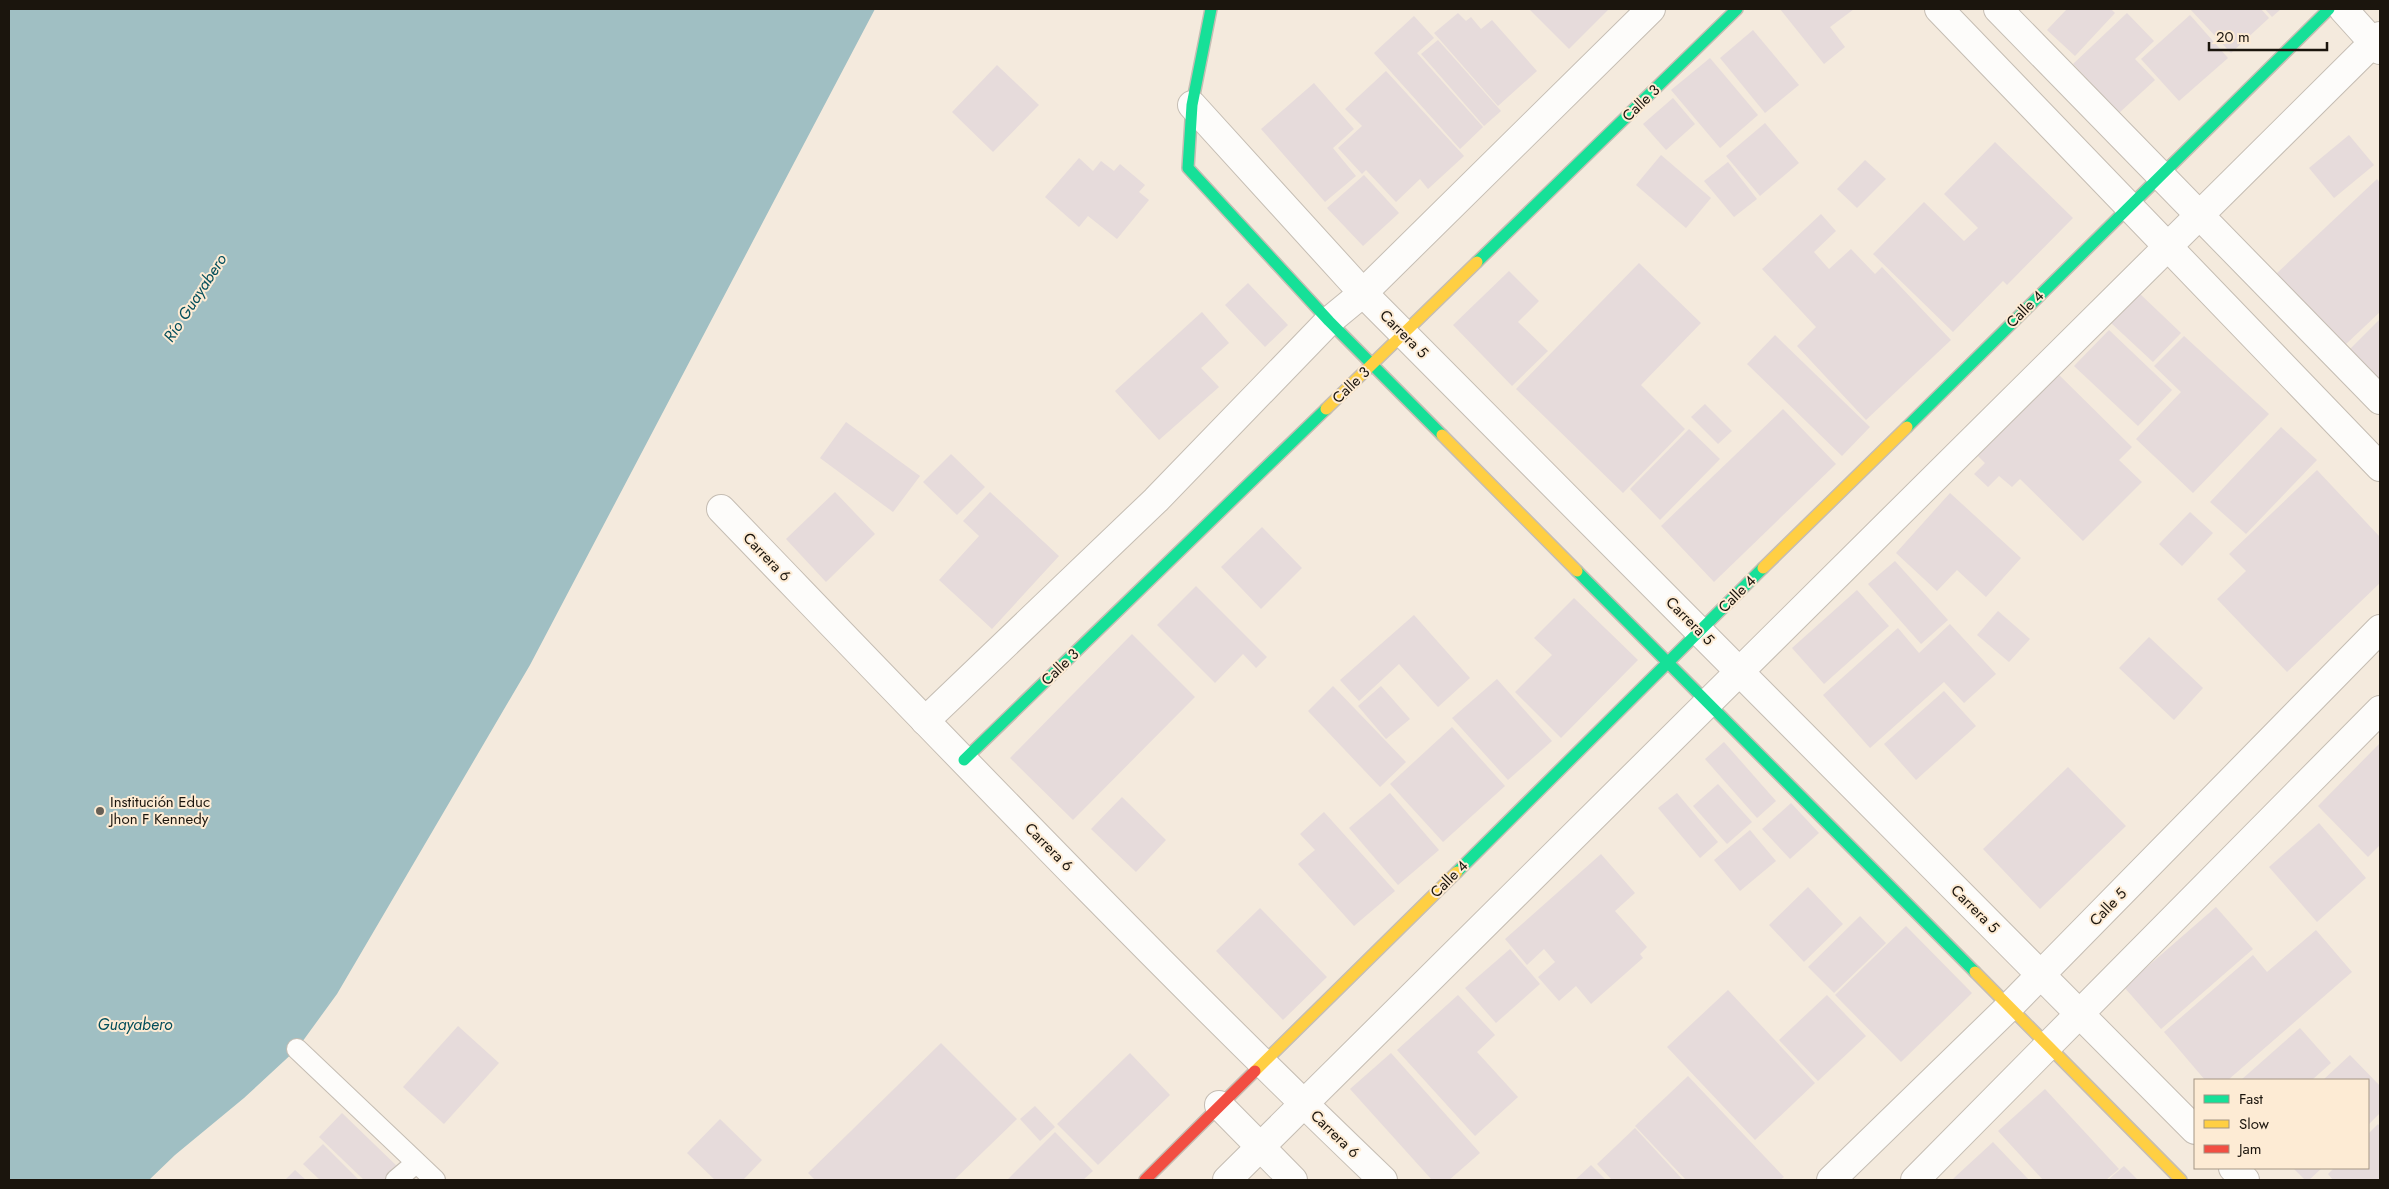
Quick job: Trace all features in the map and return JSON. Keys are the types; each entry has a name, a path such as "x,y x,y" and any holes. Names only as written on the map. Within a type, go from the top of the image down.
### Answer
{"street":[{"path":"1211,9 1192,106 1188,168 1329,321 2181,1180"},
{"path":"925,721 1156,500 1329,321 1363,293 1651,9"},
{"name":"Calle 3","path":"964,760 1373,365 1737,9"},
{"path":"1939,9 2380,466"},
{"path":"1998,9 2380,400"},
{"name":"Calle 4","path":"1145,1180 2329,9"},
{"path":"1227,1180 2200,215 2378,43 2343,9"},
{"name":"Carrera 5","path":"1192,106 1363,293 2194,1129"},
{"name":"Carrera 6","path":"721,509 925,721 1262,1063 1383,1180"},
{"name":"Calle 5","path":"1831,1180 2009,1007 2380,629"},
{"path":"1915,1180 2380,710"},
{"path":"1220,1105 1293,1180"},
{"path":"2234,1169 2245,1180"}],"lane":[{"path":"297,1049 434,1180"},
{"path":"396,1180 416,1163"}],"water":[{"path":"9,9 875,9 530,665 337,994 297,1049 244,1098 175,1155 149,1180 9,1180"}],"building":[{"path":"1529,9 1609,9 1569,49"},
{"path":"1780,9 1854,9 1830,27 1845,47 1824,64"},
{"path":"2067,9 2111,9 2115,13 2075,56 2047,30"},
{"path":"2190,9 2261,9 2269,18 2231,53"},
{"path":"2265,9 2281,9 2272,17"},
{"path":"1458,13 1466,21 1471,17 1481,29 1492,20 1537,71 1498,106 1434,33"},
{"path":"2127,13 2154,41 2135,59 2155,80 2119,113 2073,64"},
{"path":"2190,15 2228,58 2179,101 2141,59"},
{"path":"1414,16 1434,38 1417,53 1483,127 1460,149 1374,53"},
{"path":"1753,30 1799,85 1765,113 1720,58"},
{"path":"1438,40 1501,111 1484,126 1421,54"},
{"path":"1710,58 1758,115 1720,148 1671,90"},
{"path":"997,65 1039,105 993,152 952,112"},
{"path":"1386,71 1464,156 1428,189 1420,179 1396,202 1366,170 1362,174 1338,148 1362,126 1345,109"},
{"path":"1314,83 1354,129 1333,148 1356,176 1325,202 1261,129"},
{"path":"1673,98 1695,124 1666,150 1643,124"},
{"path":"1765,123 1799,163 1760,196 1726,156"},
{"path":"2349,135 2374,165 2334,198 2309,168"},
{"path":"1995,142 2073,218 2007,285 2003,281 1953,332 1873,254 1924,202 1964,241 1978,228 1944,194"},
{"path":"1661,155 1711,198 1686,228 1636,185"},
{"path":"1079,158 1093,171 1101,161 1114,171 1120,164 1145,185 1139,192 1149,200 1117,239 1088,216 1079,227 1045,197"},
{"path":"1865,160 1886,179 1857,208 1837,189"},
{"path":"1728,162 1757,199 1734,217 1704,181"},
{"path":"1364,175 1399,213 1363,246 1327,208"},
{"path":"2377,179 2380,183 2380,312 2344,346 2276,274"},
{"path":"1821,214 1836,231 1814,252 1829,269 1851,249 1875,274 1882,267 1951,340 1866,420 1797,346 1816,327 1762,269"},
{"path":"1639,263 1701,323 1641,385 1685,429 1623,493 1516,389"},
{"path":"1509,271 1539,301 1518,322 1548,351 1512,386 1453,325"},
{"path":"1248,283 1288,325 1265,347 1225,305"},
{"path":"2139,293 2181,333 2153,362 2110,322"},
{"path":"1202,312 1229,343 1201,368 1219,387 1159,440 1115,391"},
{"path":"2380,319 2380,382 2348,351"},
{"path":"2109,330 2172,390 2138,426 2074,366"},
{"path":"1775,335 1870,427 1842,456 1747,364"},
{"path":"2184,336 2269,414 2193,493 2136,439 2181,392 2154,366"},
{"path":"2052,368 2132,447 2119,460 2142,482 2083,541 2020,479 2012,487 1999,476 1988,487 1974,474 1985,463 1971,449"},
{"path":"1705,404 1732,431 1718,444 1691,417"},
{"path":"1783,409 1836,464 1714,582 1661,526"},
{"path":"846,422 920,476 893,512 820,458"},
{"path":"2281,427 2317,460 2246,534 2210,502"},
{"path":"1689,429 1720,459 1660,520 1630,489"},
{"path":"951,454 985,487 957,515 923,482"},
{"path":"2317,470 2380,537 2380,583 2287,672 2217,599 2246,571 2229,554"},
{"path":"835,492 875,534 826,582 786,539"},
{"path":"990,492 1059,556 992,629 939,580 979,536 963,521"},
{"path":"1950,493 2021,558 1986,597 1957,570 1937,591 1896,553"},
{"path":"2190,512 2213,533 2182,566 2159,544"},
{"path":"1262,527 1302,568 1261,609 1221,567"},
{"path":"1895,561 1948,620 1921,644 1868,584"},
{"path":"1196,586 1267,657 1256,668 1243,654 1215,683 1157,625"},
{"path":"1857,590 1889,626 1824,684 1792,648"},
{"path":"1574,598 1638,660 1561,738 1515,692 1552,655 1534,638"},
{"path":"1998,611 2030,639 2009,662 1977,635"},
{"path":"1414,615 1470,678 1438,707 1399,664 1359,701 1340,680"},
{"path":"1950,624 1996,674 1964,703 1944,682 1870,748 1823,695 1898,628 1919,653"},
{"path":"1132,634 1195,697 1073,820 1010,758"},
{"path":"2149,637 2203,688 2174,720 2119,668"},
{"path":"1497,679 1552,741 1508,780 1452,718"},
{"path":"1333,686 1406,762 1380,787 1308,711"},
{"path":"1381,686 1410,719 1386,739 1358,706"},
{"path":"1944,691 1976,726 1916,780 1884,744"},
{"path":"1452,727 1505,786 1443,842 1390,784"},
{"path":"1724,742 1776,801 1757,818 1705,759"},
{"path":"2380,743 2380,845 2368,857 2318,806"},
{"path":"2068,767 2126,826 2040,909 1983,849"},
{"path":"1718,784 1752,822 1727,844 1693,806"},
{"path":"1390,793 1439,850 1398,885 1349,828"},
{"path":"1677,793 1718,842 1700,858 1658,808"},
{"path":"1122,797 1166,840 1136,872 1091,829"},
{"path":"1791,803 1819,833 1790,859 1762,829"},
{"path":"1324,812 1395,891 1354,926 1298,864 1315,850 1300,834"},
{"path":"2319,823 2366,878 2317,922 2269,867"},
{"path":"1750,830 1776,861 1740,891 1714,860"},
{"path":"1601,854 1635,893 1615,911 1647,947 1640,954 1643,958 1591,1004 1576,986 1559,1001 1538,977 1555,962 1544,949 1527,965 1505,939"},
{"path":"1808,887 1843,924 1804,962 1769,925"},
{"path":"2216,907 2253,949 2161,1029 2124,987"},
{"path":"1260,908 1327,977 1283,1020 1216,951"},
{"path":"1860,916 1886,943 1834,993 1808,967"},
{"path":"1906,926 1972,993 1901,1062 1835,995"},
{"path":"2316,930 2352,972 2229,1079 2204,1079 2164,1032 2253,955 2267,972"},
{"path":"1510,949 1540,984 1496,1023 1465,988"},
{"path":"1728,990 1815,1083 1755,1140 1667,1047"},
{"path":"1458,995 1495,1035 1477,1052 1518,1097 1475,1136 1397,1050"},
{"path":"1827,995 1866,1036 1818,1081 1779,1040"},
{"path":"458,1026 499,1063 444,1124 403,1087"},
{"path":"2300,1028 2331,1063 2313,1079 2242,1079"},
{"path":"941,1043 1017,1119 954,1180 815,1180 808,1173"},
{"path":"1130,1053 1170,1095 1098,1165 1057,1124"},
{"path":"1391,1053 1480,1153 1449,1180 1432,1180 1350,1089"},
{"path":"2350,1055 2380,1086 2380,1113 2369,1124 2369,1079 2324,1079"},
{"path":"1688,1076 1784,1177 1780,1180 1686,1180 1635,1126"},
{"path":"2045,1089 2119,1169 2106,1180 2043,1180 1998,1131"},
{"path":"1035,1106 1055,1127 1040,1141 1020,1119"},
{"path":"342,1113 401,1170 391,1180 364,1180 319,1137"},
{"path":"720,1119 762,1160 743,1180 715,1180 687,1153"},
{"path":"2378,1124 2380,1127 2380,1180 2333,1180 2328,1174 2333,1169 2369,1169 2369,1133"},
{"path":"1635,1128 1683,1180 1612,1180 1597,1164"},
{"path":"1055,1132 1093,1171 1083,1180 1007,1180"},
{"path":"1993,1142 2029,1180 1952,1180 1955,1177"},
{"path":"323,1144 359,1180 320,1180 303,1164"},
{"path":"1591,1165 1606,1180 1575,1180"},
{"path":"2124,1166 2138,1180 2108,1180"},
{"path":"2294,1169 2321,1169 2309,1180 2305,1180"},
{"path":"295,1170 306,1180 285,1180"}],"traffic: fast":[{"path":"1211,9 1192,105 1188,168 1329,321 1442,435"},
{"path":"1477,262 1737,9"},
{"path":"1907,427 2329,9"},
{"path":"964,760 1326,409"},
{"path":"1457,872 1763,568"},
{"path":"1577,571 1975,972"}],"traffic: slow":[{"path":"1326,409 1477,262"},
{"path":"1763,568 1907,427"},
{"path":"1442,435 1577,571"},
{"path":"1255,1071 1457,872"},
{"path":"1975,972 2181,1180"}],"traffic: jam":[{"path":"1145,1180 1255,1071"}],"place":[{"name":"Institución Educ Jhon F Kennedy","path":"100,811"}],"water label":[{"name":"Río Guayabero","path":"195,298"},
{"name":"Guayabero","path":"135,1024"}]}
